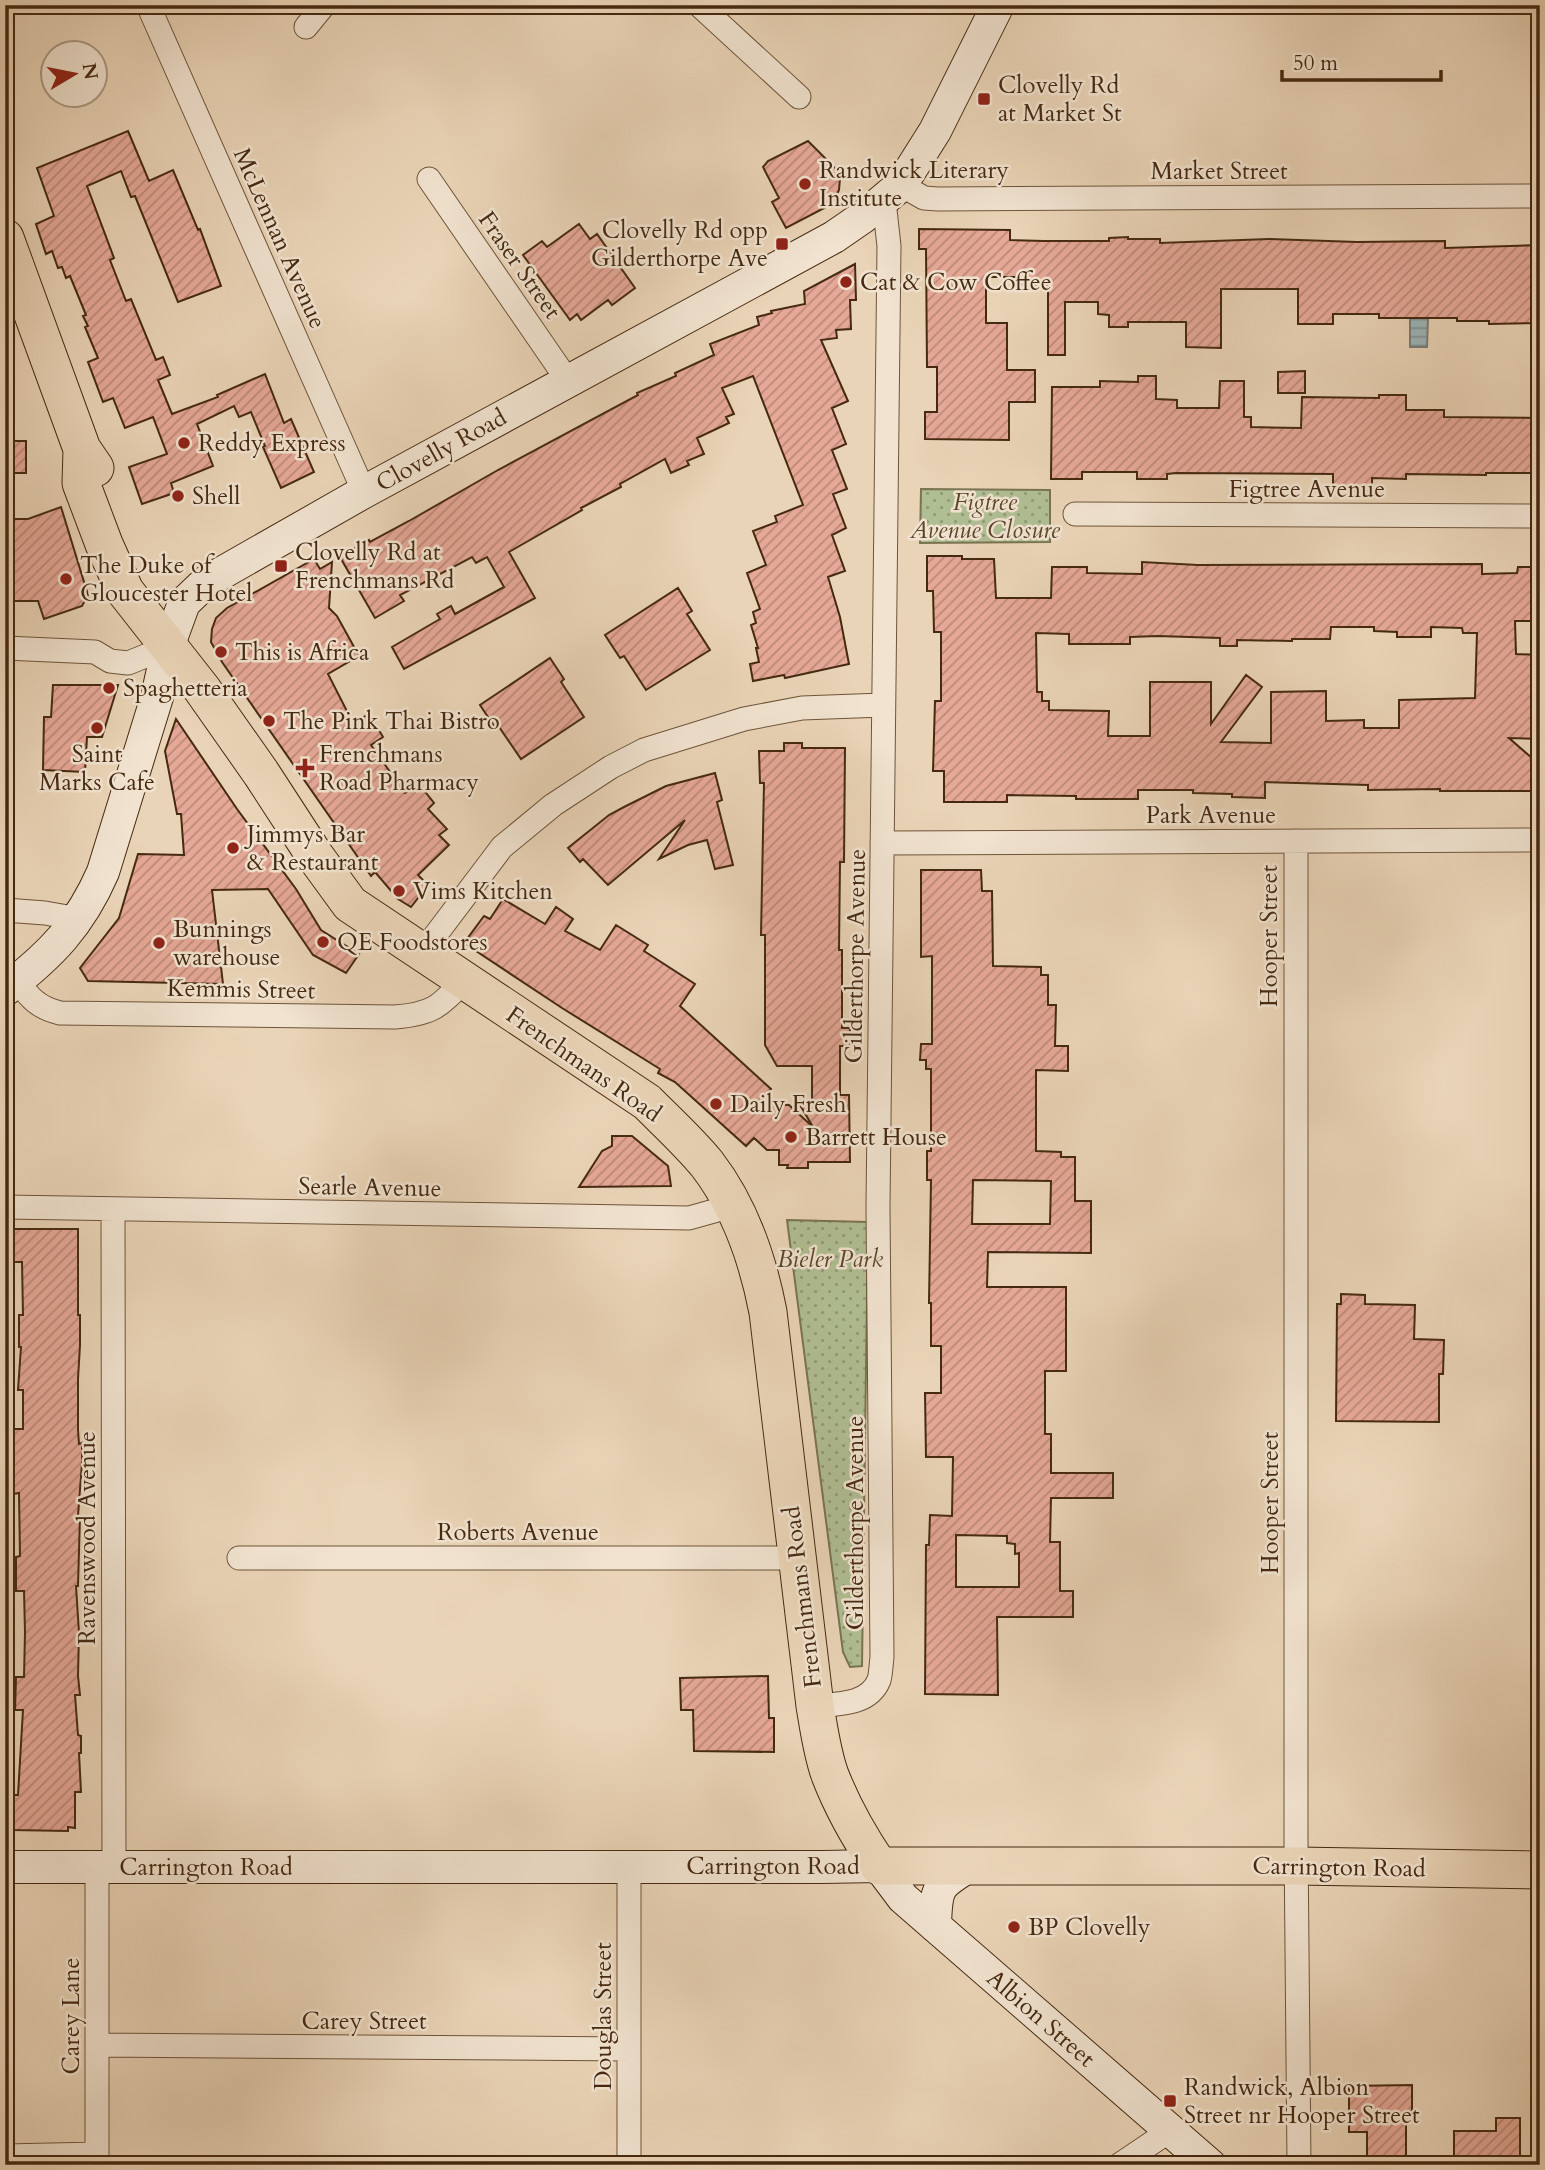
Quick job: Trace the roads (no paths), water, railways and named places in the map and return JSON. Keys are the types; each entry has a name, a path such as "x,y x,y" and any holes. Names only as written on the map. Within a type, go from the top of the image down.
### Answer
{"main road":[{"name":"Frenchmans Road","path":"5,238 82,449 101,477 168,647 202,689 350,904 647,1102 708,1166 733,1206 751,1245 762,1278 768,1312 822,1747 830,1775 858,1832 879,1866"},
{"name":"Carrington Road","path":"879,1866 1297,1866 1540,1870"}],"street":[{"name":"McLennan Avenue","path":"148,5 364,492"},
{"path":"306,27 324,5"},
{"path":"699,5 799,97"},
{"name":"Clovelly Road","path":"11,985 60,943 92,898 103,872 157,697 168,647 184,603 206,582 364,492 834,237 892,193 935,131 998,5"},
{"name":"Fraser Street","path":"429,179 568,381"},
{"name":"Market Street","path":"892,193 924,198 1540,196"},
{"name":"Gilderthorpe Avenue","path":"815,1706 847,1703 861,1699 873,1691 880,1678 882,1657 878,1194 892,193"},
{"name":"Figtree Avenue","path":"1075,514 1540,516"},
{"path":"5,648 95,652 110,661 128,663 168,647"},
{"path":"422,953 502,847 553,805 611,767 644,750 744,719 802,708 883,705"},
{"name":"Park Avenue","path":"882,842 1540,840"},
{"name":"Hooper Street","path":"1296,841 1299,2165"},
{"path":"5,910 79,919"},
{"name":"Kemmis Street","path":"11,985 36,1004 60,1013 395,1017 413,1016 441,1005 464,980"},
{"name":"Searle Avenue","path":"5,1207 689,1218 733,1206"},
{"name":"Ravenswood Avenue","path":"105,1867 113,1209"},
{"name":"Roberts Avenue","path":"239,1558 797,1558"},
{"path":"935,1926 938,1892 949,1878 971,1865"},
{"name":"Carrington Road","path":"5,1867 879,1866"},
{"name":"Albion Street","path":"879,1866 903,1898 1210,2165"},
{"name":"Carey Lane","path":"97,2160 98,2045 105,1867"},
{"name":"Douglas Street","path":"629,1867 629,2165"},
{"name":"Carey Street","path":"98,2045 629,2049"},
{"path":"1119,2165 1171,2130"},
{"path":"5,2156 97,2160"}],"water":[{"path":"1410,318 1428,318 1427,347 1410,347"}],"place":[{"name":"Clovelly Rd at Market St","path":"984,99"},
{"name":"Randwick Literary Institute","path":"805,184"},
{"name":"Clovelly Rd opp Gilderthorpe Ave","path":"782,244"},
{"name":"Cat & Cow Coffee","path":"846,282"},
{"name":"Reddy Express","path":"184,443"},
{"name":"Shell","path":"178,496"},
{"name":"Clovelly Rd at Frenchmans Rd","path":"281,566"},
{"name":"The Duke of Gloucester Hotel","path":"66,579"},
{"name":"This is Africa","path":"221,652"},
{"name":"Spaghetteria","path":"109,688"},
{"name":"The Pink Thai Bistro","path":"269,721"},
{"name":"Saint Marks Cafe","path":"97,728"},
{"name":"Frenchmans Road Pharmacy","path":"305,768"},
{"name":"Jimmys Bar & Restaurant","path":"233,848"},
{"name":"Vims Kitchen","path":"399,891"},
{"name":"QE Foodstores","path":"323,942"},
{"name":"Bunnings warehouse","path":"159,943"},
{"name":"Daily Fresh","path":"716,1104"},
{"name":"Barrett House","path":"791,1137"},
{"name":"BP Clovelly","path":"1014,1927"},
{"name":"Randwick, Albion Street nr Hooper Street","path":"1170,2101"}],"park label":[{"name":"Figtree Avenue Closure","path":"985,516"},
{"name":"Bieler Park","path":"830,1259"}]}
